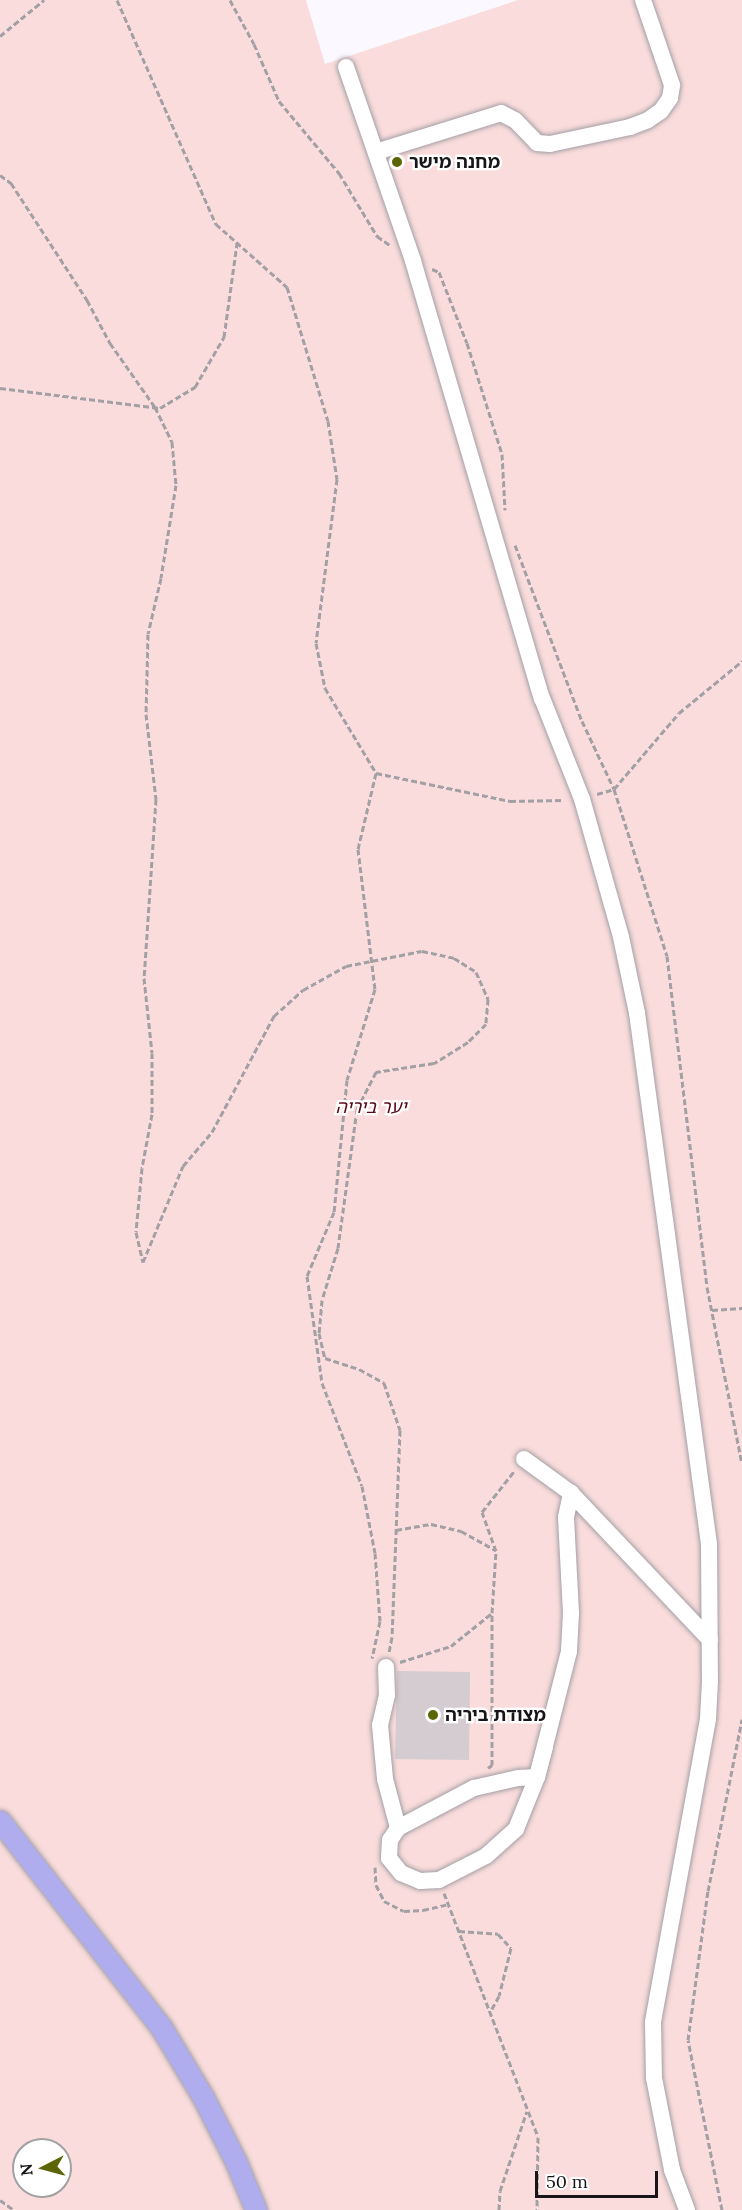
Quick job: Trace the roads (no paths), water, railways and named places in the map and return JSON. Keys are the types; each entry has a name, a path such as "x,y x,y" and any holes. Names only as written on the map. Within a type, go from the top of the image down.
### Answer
{"main road":[{"path":"0,1821 160,2027 203,2097 236,2162 256,2210"}],"street":[{"path":"376,152 501,113 514,120 537,142 550,144 630,127 648,120 661,111 670,98 672,85 643,0"},
{"path":"346,67 413,261 542,698 582,799 621,937 637,1013 709,1544 708,1719 653,2022 654,2078 672,2170 687,2210"},
{"path":"524,1459 571,1493 710,1640"},
{"path":"537,1777 569,1651 571,1614 566,1528 571,1493"},
{"path":"386,1667 387,1695 380,1725 385,1779 398,1828"},
{"path":"537,1777 518,1778 474,1788 398,1828 390,1840 389,1858 401,1873 420,1881 439,1880 486,1856 516,1828 537,1777 545,1747"}],"place":[{"name":"מחנה מישר","path":"397,162"},
{"name":"מצודת ביריה","path":"433,1715"}],"park label":[{"name":"יער ביריה","path":"371,1107"}]}
